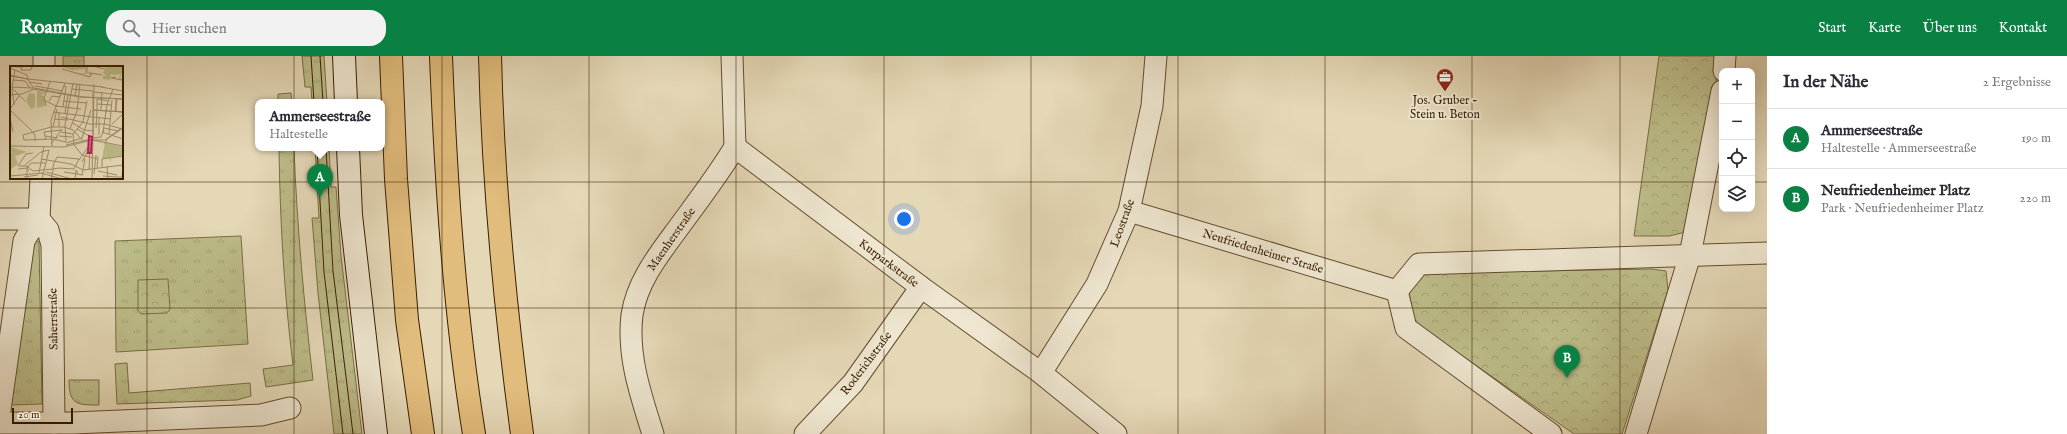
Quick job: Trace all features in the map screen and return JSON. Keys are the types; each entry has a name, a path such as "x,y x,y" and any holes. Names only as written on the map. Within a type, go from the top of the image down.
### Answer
{"highway":[{"path":"391,56 396,179 406,320 423,434"},
{"path":"441,56 446,171 458,306 474,434"},
{"path":"490,56 492,143 505,303 522,434"}],"main road":[{"path":"344,56 346,99"},
{"path":"348,151 351,215 376,434"}],"street":[{"path":"732,56 735,147"},
{"name":"Leostraße","path":"1041,373 1097,284 1129,211 1152,106 1156,56"},
{"path":"1724,68 1725,56"},
{"path":"1636,434 1690,255 1719,104"},
{"name":"Kurparkstraße","path":"735,147 921,287 1041,373 1095,428 1116,434"},
{"name":"Maenherstraße","path":"653,434 639,389 632,349 632,314 640,289 651,266 735,147"},
{"path":"0,410 24,241 39,219 41,179"},
{"name":"Neufriedenheimer Straße","path":"1129,211 1397,291"},
{"path":"0,219 39,219"},
{"name":"Saherrstraße","path":"39,219 48,230 52,245 54,423"},
{"path":"1551,434 1406,328 1397,291 1419,264 1767,253"},
{"name":"Roderichstraße","path":"805,434 853,383 921,287"},
{"path":"0,423 54,423 261,415 290,408"}],"green space":[{"path":"63,56 84,56 84,66 63,66"},
{"path":"302,56 324,56 327,99 312,99 311,87 305,87"},
{"path":"1659,56 1718,56 1716,82 1689,223 1682,233 1669,236 1634,236"},
{"path":"291,93 292,99 278,99 278,94"},
{"path":"279,151 294,151 301,264 313,380 266,387 263,369 293,365 287,311 280,202"},
{"path":"315,151 329,151 331,187 336,187 341,256 362,434 334,434 318,293 312,218 319,218"},
{"path":"241,236 248,344 116,352 115,241"},
{"path":"34,239 39,242 42,404 11,405"},
{"path":"1652,269 1666,271 1668,290 1622,434 1574,434 1414,322 1409,292 1425,273"},
{"path":"168,279 170,309 167,313 141,314 138,310 138,280"},
{"path":"127,363 129,393 250,383 251,396 237,400 117,404 115,364"},
{"path":"69,380 99,380 99,405 85,405 76,402 73,399 69,388"}],"tram line":[{"path":"311,56 314,99"},
{"path":"320,56 323,99"},
{"path":"317,151 324,272 343,434"},
{"path":"326,151 333,271 353,434"}],"place":[{"name":"Jos. Gruber - Stein u. Beton","path":"1445,92"},
{"name":"Ammerseestraße","path":"320,197"},
{"name":"Neufriedenheimer Platz","path":"1567,378"}]}
